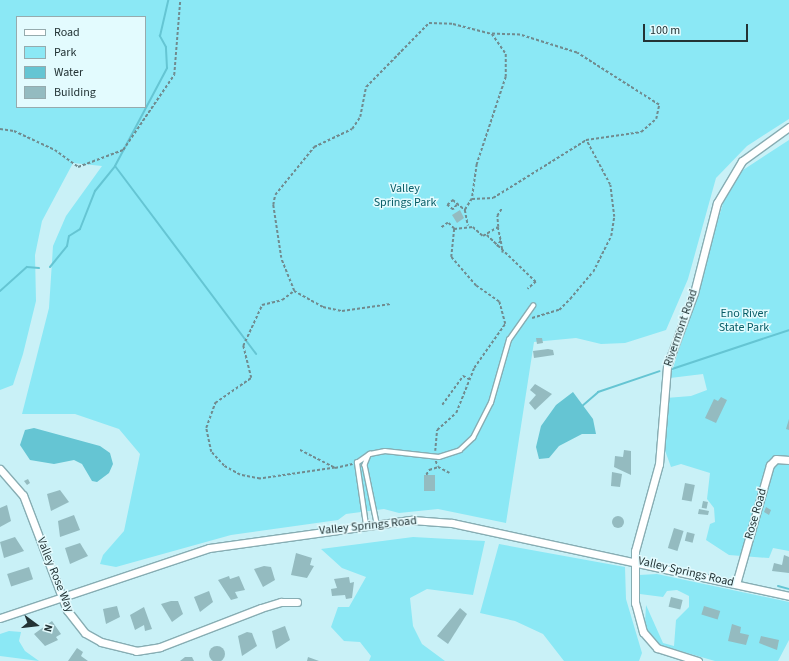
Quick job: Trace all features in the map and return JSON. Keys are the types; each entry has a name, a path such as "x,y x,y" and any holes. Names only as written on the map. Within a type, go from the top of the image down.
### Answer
{"street":[{"name":"Rivermont Road","path":"698,661 657,648 647,639 637,613 633,560 658,464 667,366 694,294 717,203 742,161 789,126"},
{"name":"Rose Road","path":"736,584 770,465 776,459 789,460"},
{"name":"Valley Rose Way","path":"0,469 23,495 61,597 85,633 116,648 136,650 160,647 281,602 297,602"},
{"name":"Valley Springs Road","path":"0,618 209,548 377,523 434,520 633,560 789,596"}],"lane":[{"path":"366,525 357,463 370,454 385,451 435,458 460,450 483,423 509,340 520,320 533,306"},
{"path":"370,454 365,465 377,523"}],"path":[{"path":"0,129 14,131 55,150 78,167 123,150 174,75 180,0"},
{"path":"390,304 342,311 323,307 294,291 281,258 272,205 275,195 289,173 314,146 352,129 360,117 366,87 429,24 453,24 492,34 520,35 577,53 659,105 656,119 641,132 586,140 493,198 472,199"},
{"path":"468,226 465,210 472,199 477,164 506,76 506,54 492,34"},
{"path":"520,320 558,310 593,272 611,236 614,216 610,185 586,140"},
{"path":"457,205 453,210 447,205 451,200 465,210"},
{"path":"502,208 497,216 503,253"},
{"path":"441,228 448,223 454,229"},
{"path":"454,229 468,226 478,229 483,236 488,235 498,227"},
{"path":"438,467 435,458 437,430 456,413 469,379 502,328 505,317 499,302 476,286 451,257 454,229"},
{"path":"488,235 503,253 525,268 536,282 528,289"},
{"path":"497,247 501,241"},
{"path":"294,291 282,300 262,305 243,346 251,378 215,403 206,428 211,452 224,466 240,475 260,479 335,468 357,463"},
{"path":"442,405 463,376 469,379"},
{"path":"300,450 335,468"},
{"path":"426,476 428,470 438,467 450,473"}],"green space":[{"name":"Valley Springs Park","path":"0,0 789,0 789,119 747,146 716,178 688,279 666,330 625,343 601,344 576,338 534,342 506,523 438,509 399,513 384,509 346,514 338,520 231,535 116,567 100,564 103,555 124,531 140,454 119,429 75,414 22,414 49,308 53,246 66,216 102,166 73,163 42,221 35,255 36,301 23,354 13,385 0,390"},
{"name":"Eno River State Park","path":"789,140 789,551 773,548 769,558 729,555 706,540 710,524 715,522 714,508 707,499 710,473 681,464 671,467 663,445 666,398 691,396 707,390 703,374 670,378 728,187 743,170"},
{"path":"413,537 485,541 473,595 427,589 410,598 413,626 422,644 445,661 369,661 371,656 360,642 344,641 331,627 338,607 349,607 366,577 342,568 321,549"},
{"path":"499,544 625,567 626,599 642,653 639,661 564,661 543,634 515,621 480,613"},
{"path":"657,574 789,602 789,640 778,661 715,661 659,645 649,635 645,623 646,605 663,643 674,646 676,620 689,607 689,596 677,590 667,591 663,597 640,594 639,575"},
{"path":"9,631 21,632 19,641 25,651 39,661 0,656 0,634"}],"water":[{"path":"573,392 593,419 596,434 582,434 559,446 549,458 539,459 536,447 541,426 556,405"},
{"path":"34,428 100,446 110,453 113,464 109,473 97,482 92,481 82,464 74,460 54,464 30,460 20,445 25,430"}],"building":[{"path":"460,210 464,218 457,223 452,215"},
{"path":"536,338 542,338 543,343 537,344"},
{"path":"548,349 553,350 554,355 534,358 533,351"},
{"path":"535,384 552,394 535,410 529,403 536,395 530,390"},
{"path":"721,397 727,400 716,423 705,418 714,399 718,401"},
{"path":"789,419 789,430 786,429"},
{"path":"624,450 631,451 631,475 614,467 615,456 623,457"},
{"path":"612,472 622,474 620,487 611,486"},
{"path":"424,475 435,475 435,491 424,491"},
{"path":"28,479 30,483 27,485 24,481"},
{"path":"685,483 695,485 692,502 682,500"},
{"path":"60,490 69,502 51,511 47,494"},
{"path":"703,501 708,502 707,509 702,508"},
{"path":"7,505 11,521 0,527 0,508"},
{"path":"766,507 771,510 769,515 764,512"},
{"path":"699,509 709,511 708,515 698,514"},
{"path":"74,515 80,530 60,537 58,521"},
{"path":"618,516 622,518 624,522 622,526 618,528 614,526 612,522 614,518"},
{"path":"674,528 684,531 677,551 668,548"},
{"path":"687,532 695,534 693,543 685,541"},
{"path":"15,537 24,551 4,558 0,542"},
{"path":"80,543 88,556 70,564 65,548"},
{"path":"296,553 312,558 310,565 314,566 307,578 291,575"},
{"path":"784,555 789,557 789,573 772,571 774,563 782,565"},
{"path":"264,566 271,567 275,580 263,587 254,569"},
{"path":"29,567 33,579 11,586 7,574"},
{"path":"229,576 230,579 239,576 245,590 235,592 238,598 231,600 218,580"},
{"path":"349,577 350,583 354,582 352,598 346,599 345,595 332,596 331,589 337,588 334,579"},
{"path":"209,591 213,602 200,612 194,597"},
{"path":"671,597 683,600 680,610 669,607"},
{"path":"171,601 178,601 183,614 172,622 161,604"},
{"path":"117,606 120,617 106,624 103,609"},
{"path":"704,606 720,611 718,620 701,615"},
{"path":"144,607 152,629 145,631 144,625 135,630 130,615"},
{"path":"460,608 467,614 448,644 437,636"},
{"path":"52,621 61,634 56,637 58,640 45,646 34,634"},
{"path":"732,624 741,627 740,633 749,635 746,645 728,641"},
{"path":"285,626 290,640 276,649 272,631"},
{"path":"247,632 252,633 257,646 242,656 238,636"},
{"path":"761,636 779,640 777,650 759,643"},
{"path":"214,646 220,646 225,651 223,660 220,662 214,662 209,657 209,651"},
{"path":"77,648 83,652 81,656 88,661 68,661"},
{"path":"185,657 192,657 194,661 180,661"},
{"path":"308,657 319,661 307,661"}],"waterway":[{"path":"146,108 167,68 166,47 160,36 168,0"},
{"path":"50,267 67,246 69,236 80,229 95,191 115,166 146,108"},
{"path":"115,166 256,354"},
{"path":"0,291 27,267 39,268"},
{"path":"672,369 789,330"},
{"path":"581,407 598,392 660,371"},
{"path":"778,586 789,589"}]}
